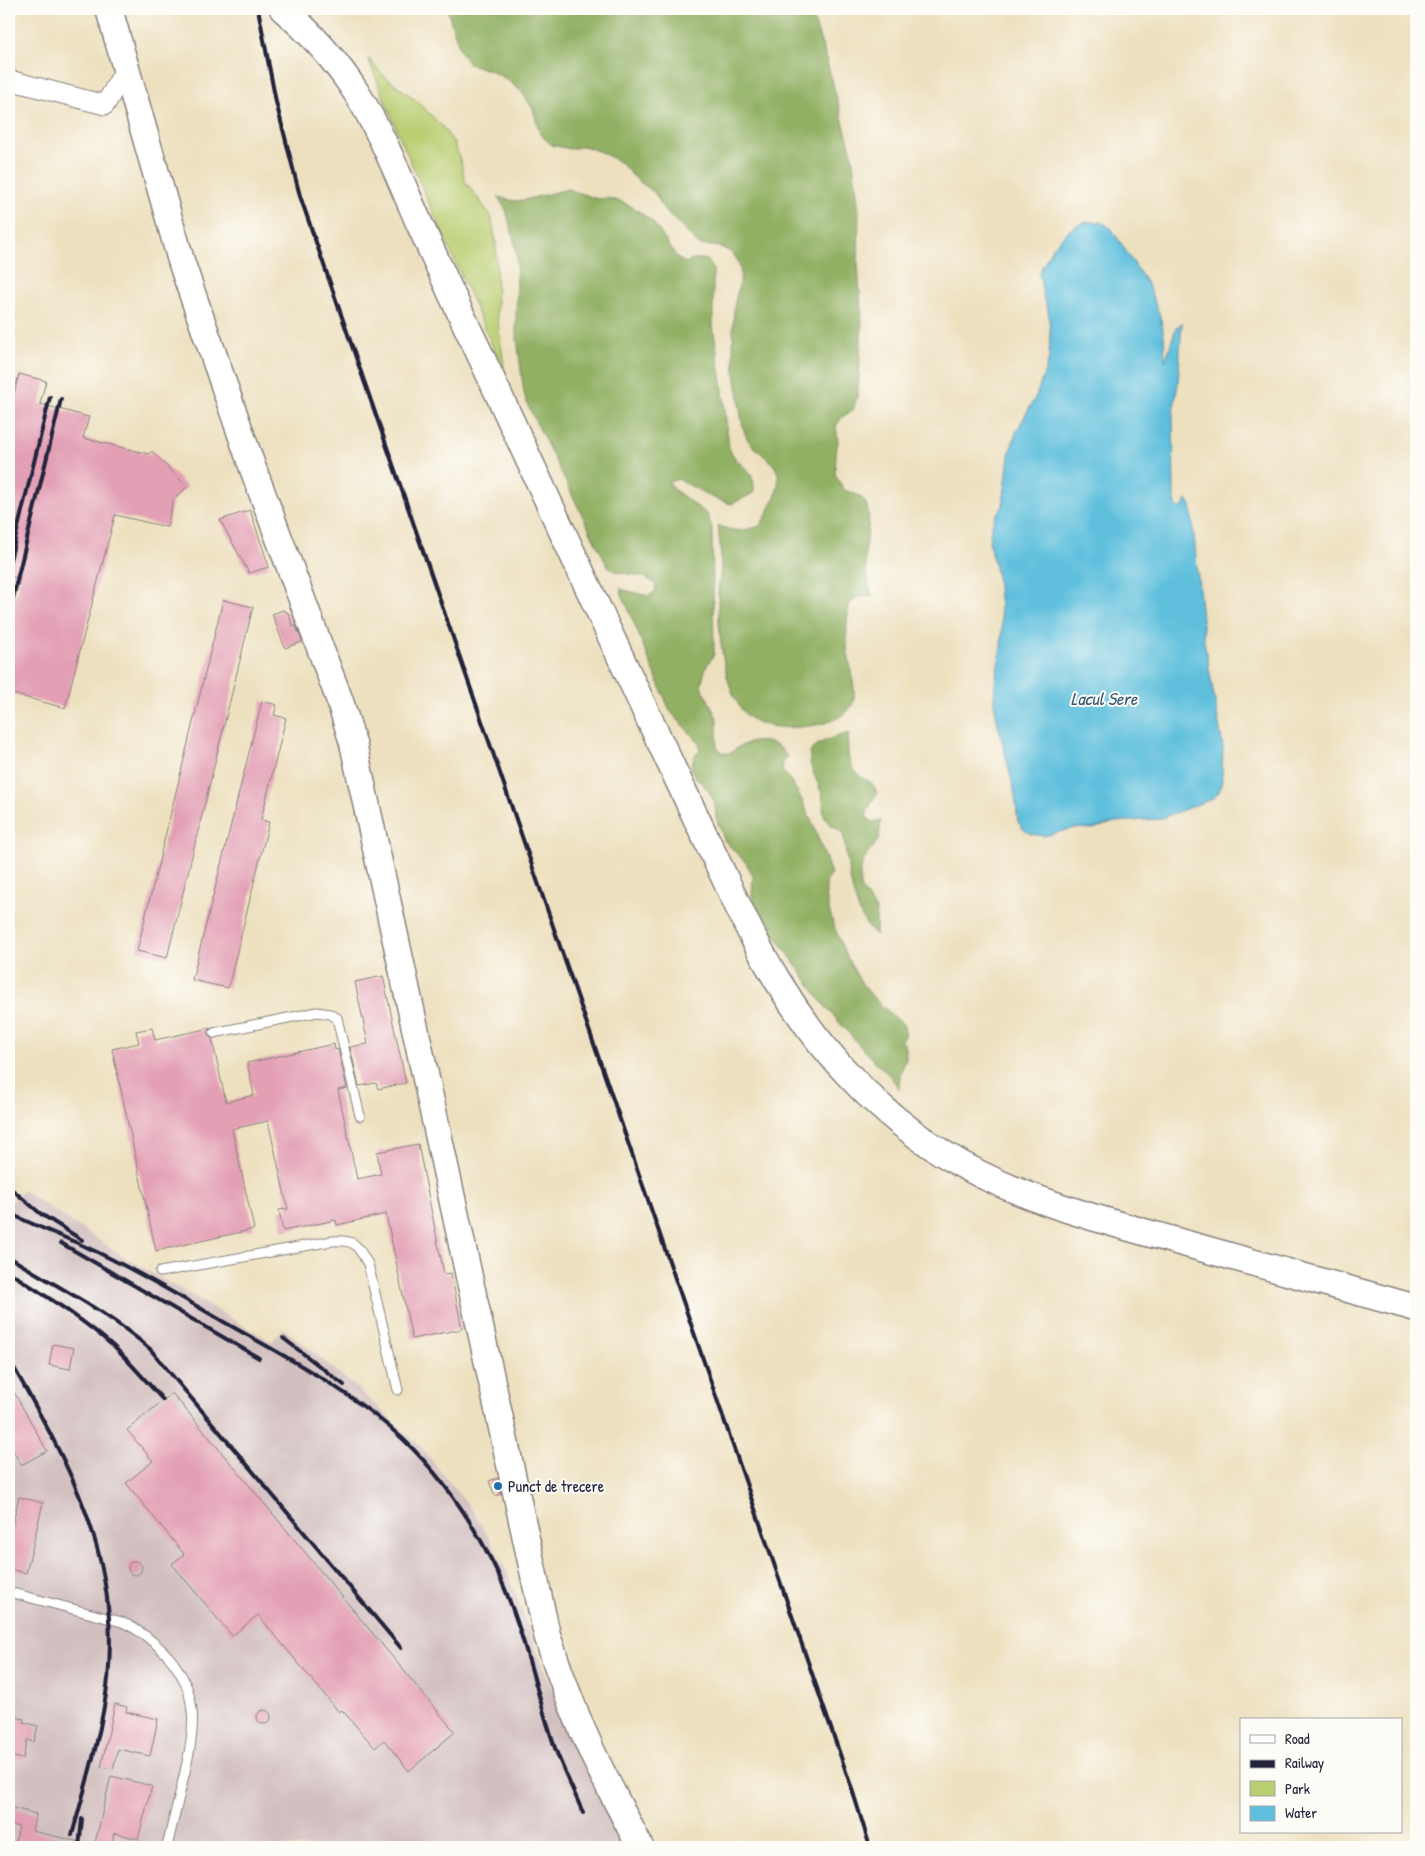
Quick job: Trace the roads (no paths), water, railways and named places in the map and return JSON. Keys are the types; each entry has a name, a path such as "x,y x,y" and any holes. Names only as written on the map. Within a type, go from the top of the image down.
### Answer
{"street":[{"path":"109,9 182,264 252,466 340,701 353,743 547,1635 560,1675 594,1756 640,1847"},
{"path":"283,9 328,54 355,90 366,110 392,161 448,288 669,762 757,945 784,992 829,1052 885,1110 914,1134 974,1171 1010,1188 1062,1207 1140,1231 1416,1308"},
{"path":"9,80 106,105 126,68"}],"lane":[{"path":"214,1033 317,1012 330,1014 337,1018 360,1116"},
{"path":"160,1272 332,1240 344,1240 357,1245 368,1264 398,1390"},
{"path":"9,1592 95,1614 129,1625 142,1632 157,1644 181,1673 188,1687 192,1705 192,1741 167,1847"}],"water":[{"name":"Lacul Sere","path":"1101,222 1111,228 1148,285 1160,316 1164,336 1165,361 1176,328 1182,322 1178,383 1173,415 1174,496 1176,505 1181,509 1187,500 1191,505 1204,640 1223,747 1222,780 1219,792 1212,799 1159,819 1115,822 1093,829 1075,828 1044,836 1031,834 1024,830 1018,822 1015,795 997,720 994,702 995,683 1002,630 997,576 989,543 991,528 996,515 1003,506 1009,455 1016,432 1036,396 1049,359 1050,330 1048,310 1043,296 1039,272 1053,247 1066,233 1077,225"}],"railway":[{"path":"258,9 276,102 300,196 852,1789 870,1847"},
{"path":"9,564 50,397"},
{"path":"9,613 61,399"},
{"path":"9,1187 41,1214 82,1240"},
{"path":"9,1213 132,1270 294,1362 341,1390 384,1422 404,1440 454,1498 494,1565 521,1632 555,1748 583,1813"},
{"path":"61,1243 259,1358"},
{"path":"9,1257 99,1311 134,1335 150,1349 401,1648"},
{"path":"9,1272 89,1326 113,1346 163,1400"},
{"path":"283,1338 344,1385"},
{"path":"9,1359 70,1473 98,1551 106,1591 110,1634 108,1679 102,1719 72,1835"},
{"path":"79,1847 82,1819"}],"place":[{"name":"Punct de trecere","path":"498,1486"}]}
